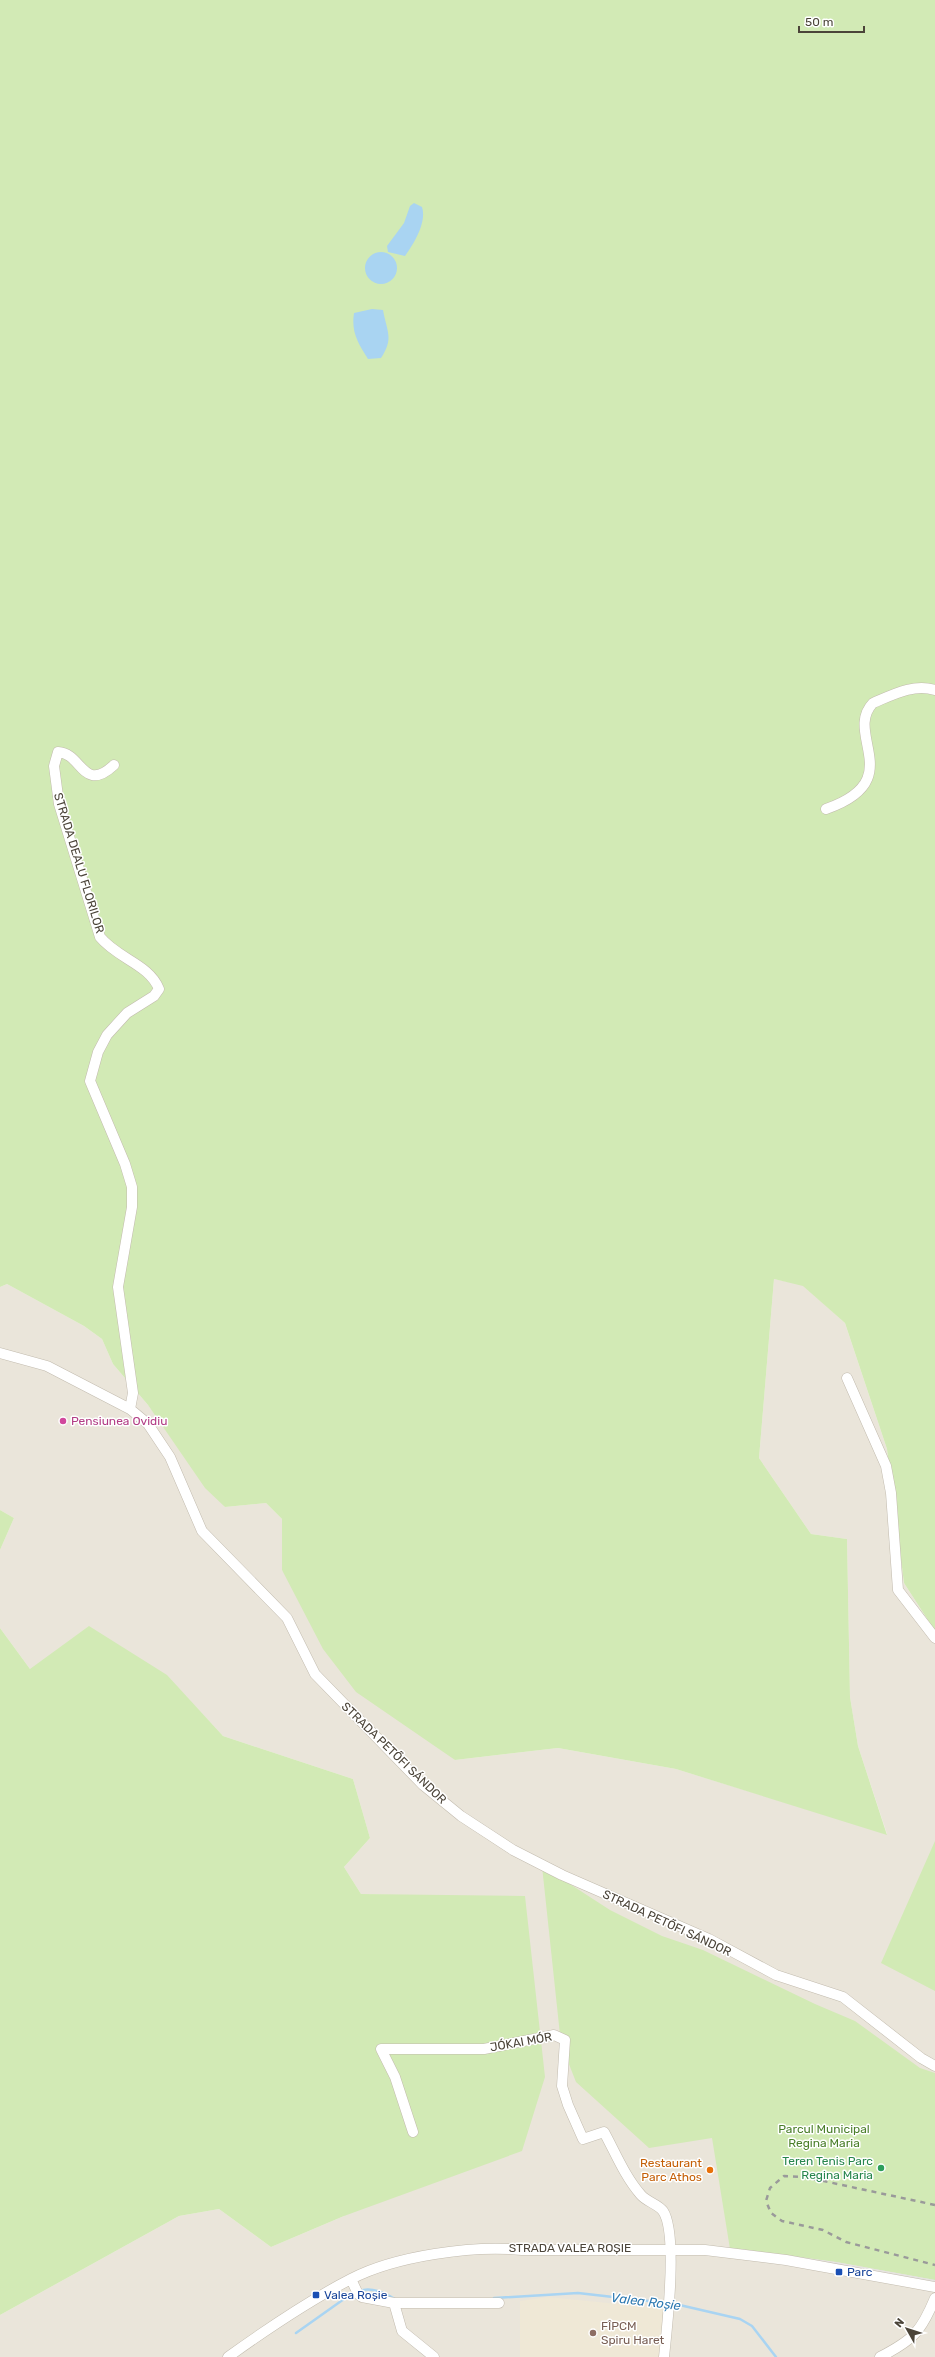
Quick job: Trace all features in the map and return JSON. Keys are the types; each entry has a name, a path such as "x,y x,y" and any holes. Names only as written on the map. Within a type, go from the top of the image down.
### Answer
{"street":[{"path":"826,809 845,802 865,784 870,775 866,720 870,707 873,703 916,687 935,690"},
{"name":"STRADA DEALU FLORILOR","path":"114,765 105,773 98,776 92,775 68,757 58,752 54,766 60,804 100,937 112,951 155,978 159,989 154,996 127,1013 107,1035 98,1052 90,1081 125,1164 132,1187 132,1207 118,1288 133,1393 130,1409"},
{"name":"STRADA PETŐFI SÁNDOR","path":"0,1353 46,1366 130,1409 148,1424 162,1442 202,1531 249,1582 287,1618 315,1674 341,1702 388,1746 406,1768 442,1800 485,1834 562,1875 709,1939 776,1975 842,1997 921,2058 935,2066"},
{"path":"847,1378 886,1466 891,1493 898,1590 935,1638"},
{"name":"JÓKAI MÓR","path":"413,2132 395,2078 381,2049 484,2049 554,2035 561,2037 565,2040 566,2046 562,2086 568,2105 584,2139 604,2132 641,2195 663,2212 670,2249"},
{"name":"STRADA VALEA ROȘIE","path":"228,2357 266,2329 351,2279 397,2263 468,2249 705,2250 786,2260 935,2287"},
{"path":"664,2357 669,2304 670,2249"},
{"path":"351,2279 358,2294 362,2297 394,2302 499,2303"},
{"path":"880,2357 913,2337 925,2323 935,2298"},
{"path":"394,2302 402,2331 434,2357"}],"shaded area":[{"path":"774,1279 803,1285 845,1323 887,1449 904,1583 935,1631 935,2357 0,2357 0,2315 179,2216 219,2209 271,2247 344,2216 419,1896 361,1894 344,1867 370,1838 353,1779 223,1736 166,1675 30,1669 0,1628 0,1550 14,1518 0,1510 0,1287 7,1284 84,1326 102,1339 113,1364 148,1405 225,1507 266,1503 282,1519 282,1570 455,1760 558,1748 676,1769 887,1834 858,1746 850,1697 847,1539 811,1534 759,1458"},
{"path":"741,2249 836,2262 935,2280 935,2287 739,2254"},
{"name":"FÎPCM Spiru Haret","path":"547,2297 669,2309 664,2357 520,2357 520,2301"}],"green space":[{"path":"0,0 935,0 935,1631 904,1583 887,1449 845,1323 803,1286 774,1279 759,1458 811,1534 847,1539 850,1697 858,1746 887,1835 676,1769 558,1748 455,1760 356,1692 323,1649 282,1570 282,1519 266,1503 225,1507 205,1488 148,1405 113,1364 102,1339 84,1326 7,1284 0,1287"},
{"path":"0,1510 14,1518 0,1550"},
{"path":"89,1626 167,1675 223,1736 353,1779 370,1838 344,1867 361,1894 525,1896 545,2077 522,2151 344,2216 271,2247 219,2209 179,2216 0,2315 0,1628 30,1669"},
{"path":"935,1841 935,1991 881,1963"},
{"name":"Parcul Municipal Regina Maria","path":"542,1866 610,1910 662,1936 703,1950 815,2004 855,2021 920,2068 935,2073 935,2280 836,2262 730,2249 712,2138 649,2148 576,2082 561,2044"}],"water":[{"path":"414,203 422,207 423,213 423,219 416,239 405,256 388,252 387,246 404,223 410,206"},
{"path":"381,252 392,257 397,268 392,279 381,284 370,279 365,268 370,257"},
{"path":"372,309 383,310 388,330 388,340 381,358 368,359 354,332 353,320 354,313"}],"waterway":[{"name":"Valea Roșie","path":"360,2291 369,2289 374,2290 395,2299"},
{"name":"Valea Roșie","path":"494,2298 578,2293 666,2303"},
{"name":"Valea Roșie","path":"296,2333 344,2299 356,2294"},
{"name":"Valea Roșie","path":"671,2303 740,2319 752,2326 776,2357"}],"railway":[{"path":"935,2205 805,2177 784,2176 770,2188 766,2201 771,2213 782,2221 823,2230 846,2242 935,2265"}],"place":[{"name":"Pensiunea Ovidiu","path":"63,1421"},
{"name":"Teren Tenis Parc Regina Maria","path":"881,2168"},
{"name":"Restaurant Parc Athos","path":"710,2170"},
{"name":"Parc","path":"839,2272"},
{"name":"Valea Roșie","path":"316,2295"},
{"name":"FÎPCM Spiru Haret","path":"593,2333"}]}
